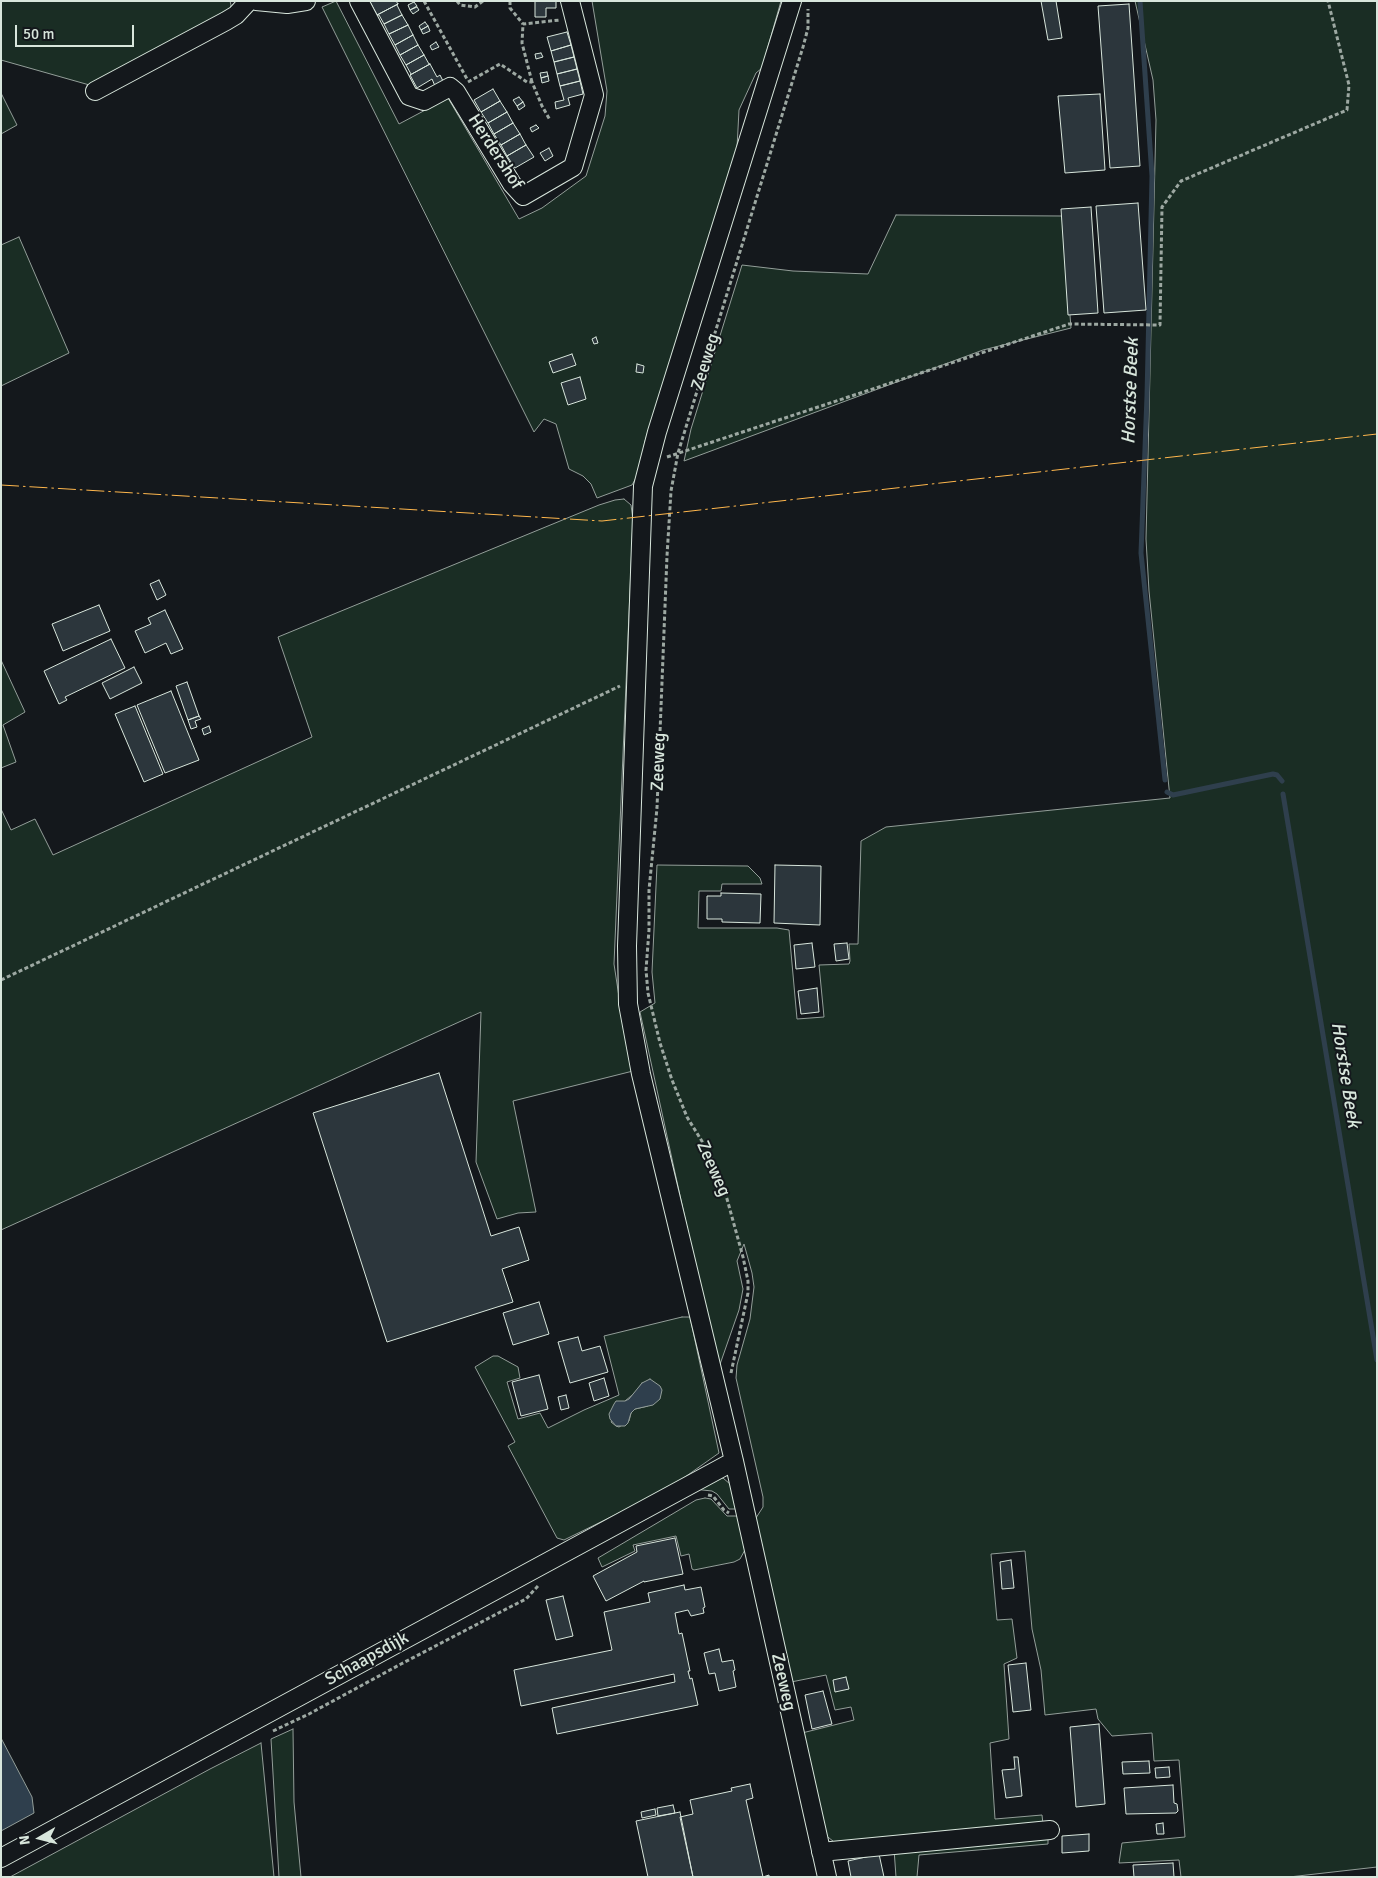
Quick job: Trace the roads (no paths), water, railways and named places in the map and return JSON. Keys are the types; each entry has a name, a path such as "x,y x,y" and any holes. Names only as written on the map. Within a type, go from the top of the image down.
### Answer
{"street":[{"path":"94,92 226,21 236,15 249,1"},
{"path":"256,1 287,4 306,1"},
{"name":"Herdershof","path":"359,1 409,96 424,101 450,87 456,92 512,184 523,196 572,167 594,95 572,10"},
{"name":"Zeeweg","path":"799,2 759,104 642,486 626,946 628,1004 641,1074 734,1461 827,1877"},
{"name":"Schaapsdijk","path":"1,1858 734,1461"},
{"path":"821,1852 1050,1830"}],"water":[{"path":"650,1379 660,1386 662,1390 660,1399 653,1405 635,1409 625,1426 616,1426 610,1419 609,1414 616,1401 629,1399 642,1383"},
{"path":"1,1738 32,1797 34,1813 1,1831"}],"waterway":[{"name":"Horstse Beek","path":"1140,1 1152,176 1141,553 1165,780"},
{"name":"Horstse Beek","path":"1167,792 1173,795 1273,774 1277,775 1282,781"},
{"name":"Horstse Beek","path":"1283,794 1377,1360"}]}
